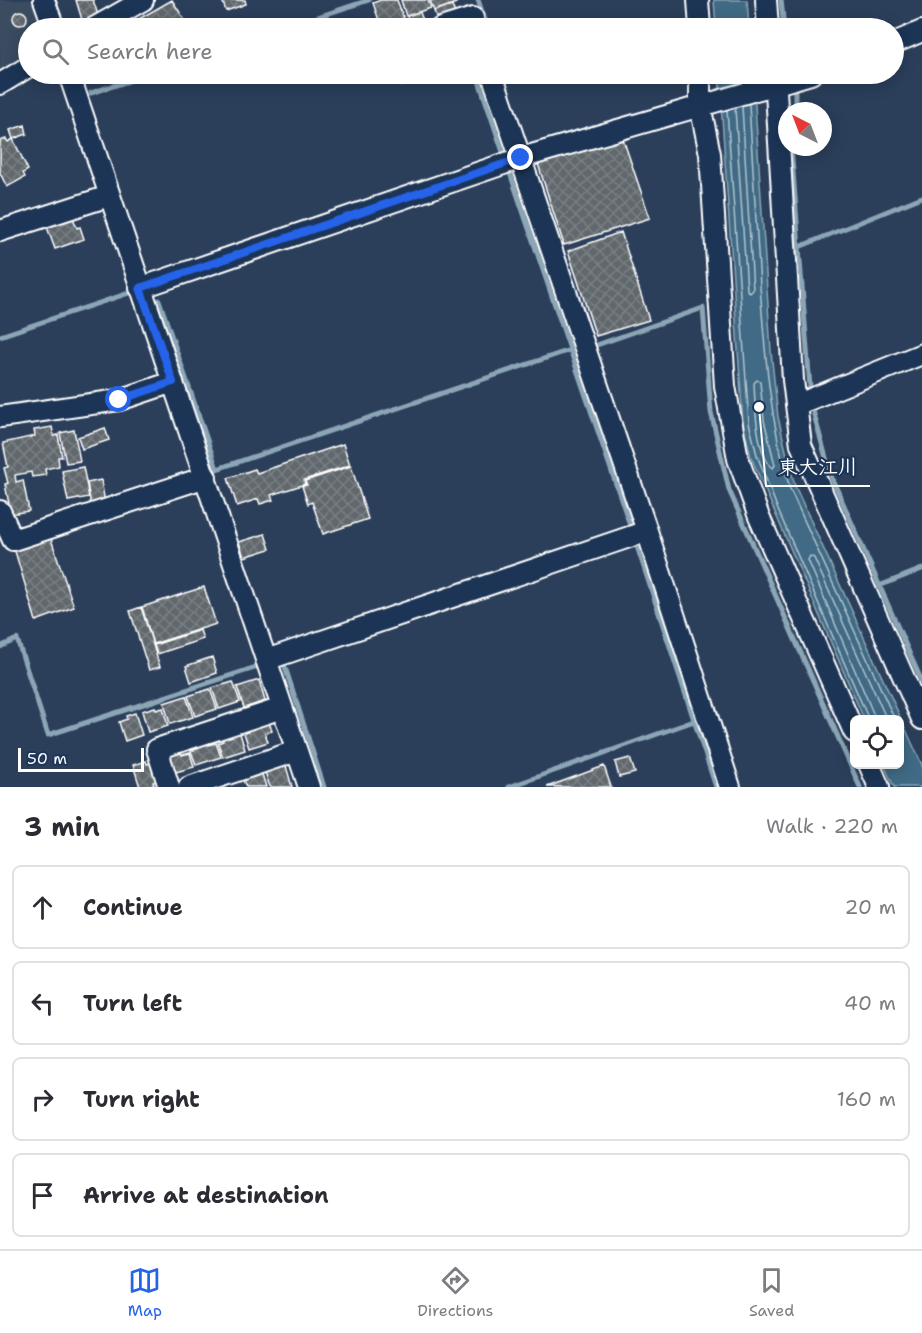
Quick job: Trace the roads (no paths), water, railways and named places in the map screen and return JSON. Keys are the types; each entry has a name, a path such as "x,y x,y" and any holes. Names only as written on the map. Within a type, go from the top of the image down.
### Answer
{"street":[{"path":"44,0 50,18"},
{"path":"112,18 143,0"},
{"path":"698,0 699,18"},
{"path":"766,0 767,18"},
{"path":"904,39 922,32"},
{"path":"0,84 18,73"},
{"path":"72,84 309,787"},
{"path":"495,84 647,531 730,787"},
{"path":"702,84 710,154 725,386 738,459 759,517 850,721"},
{"path":"140,288 521,158 765,84"},
{"path":"774,84 796,405 801,445 922,719"},
{"path":"0,231 109,196"},
{"path":"796,405 922,354"},
{"path":"1,415 119,400 173,382"},
{"path":"0,511 13,540 206,477"},
{"path":"266,660 647,531"},
{"path":"169,787 157,749 282,708"},
{"path":"189,787 296,751"},
{"path":"871,769 879,787"}],"water":[{"path":"714,0 747,0 748,18 715,18"},
{"path":"720,84 754,84 771,351 778,417 795,486 899,715 862,715 751,457 743,423"},
{"path":"904,725 922,765 922,787 894,787 886,769 904,769"}],"waterway":[{"path":"314,18 369,0"},
{"path":"478,0 484,18"},
{"path":"781,0 783,18"},
{"path":"91,93 119,84"},
{"path":"480,84 505,158"},
{"path":"795,92 795,102"},
{"path":"792,156 810,387"},
{"path":"510,173 632,531"},
{"path":"799,247 922,197"},
{"path":"0,336 129,293"},
{"path":"159,300 217,469 570,350"},
{"path":"591,347 703,308 711,412 729,490 860,787"},
{"path":"813,411 831,476 922,682"},
{"path":"636,543 716,787"},
{"path":"879,586 922,569"},
{"path":"0,647 17,639 48,735 257,667"},
{"path":"285,667 324,787"},
{"path":"509,787 694,721"}],"place":[{"name":"東大江川","path":"759,407"}]}
